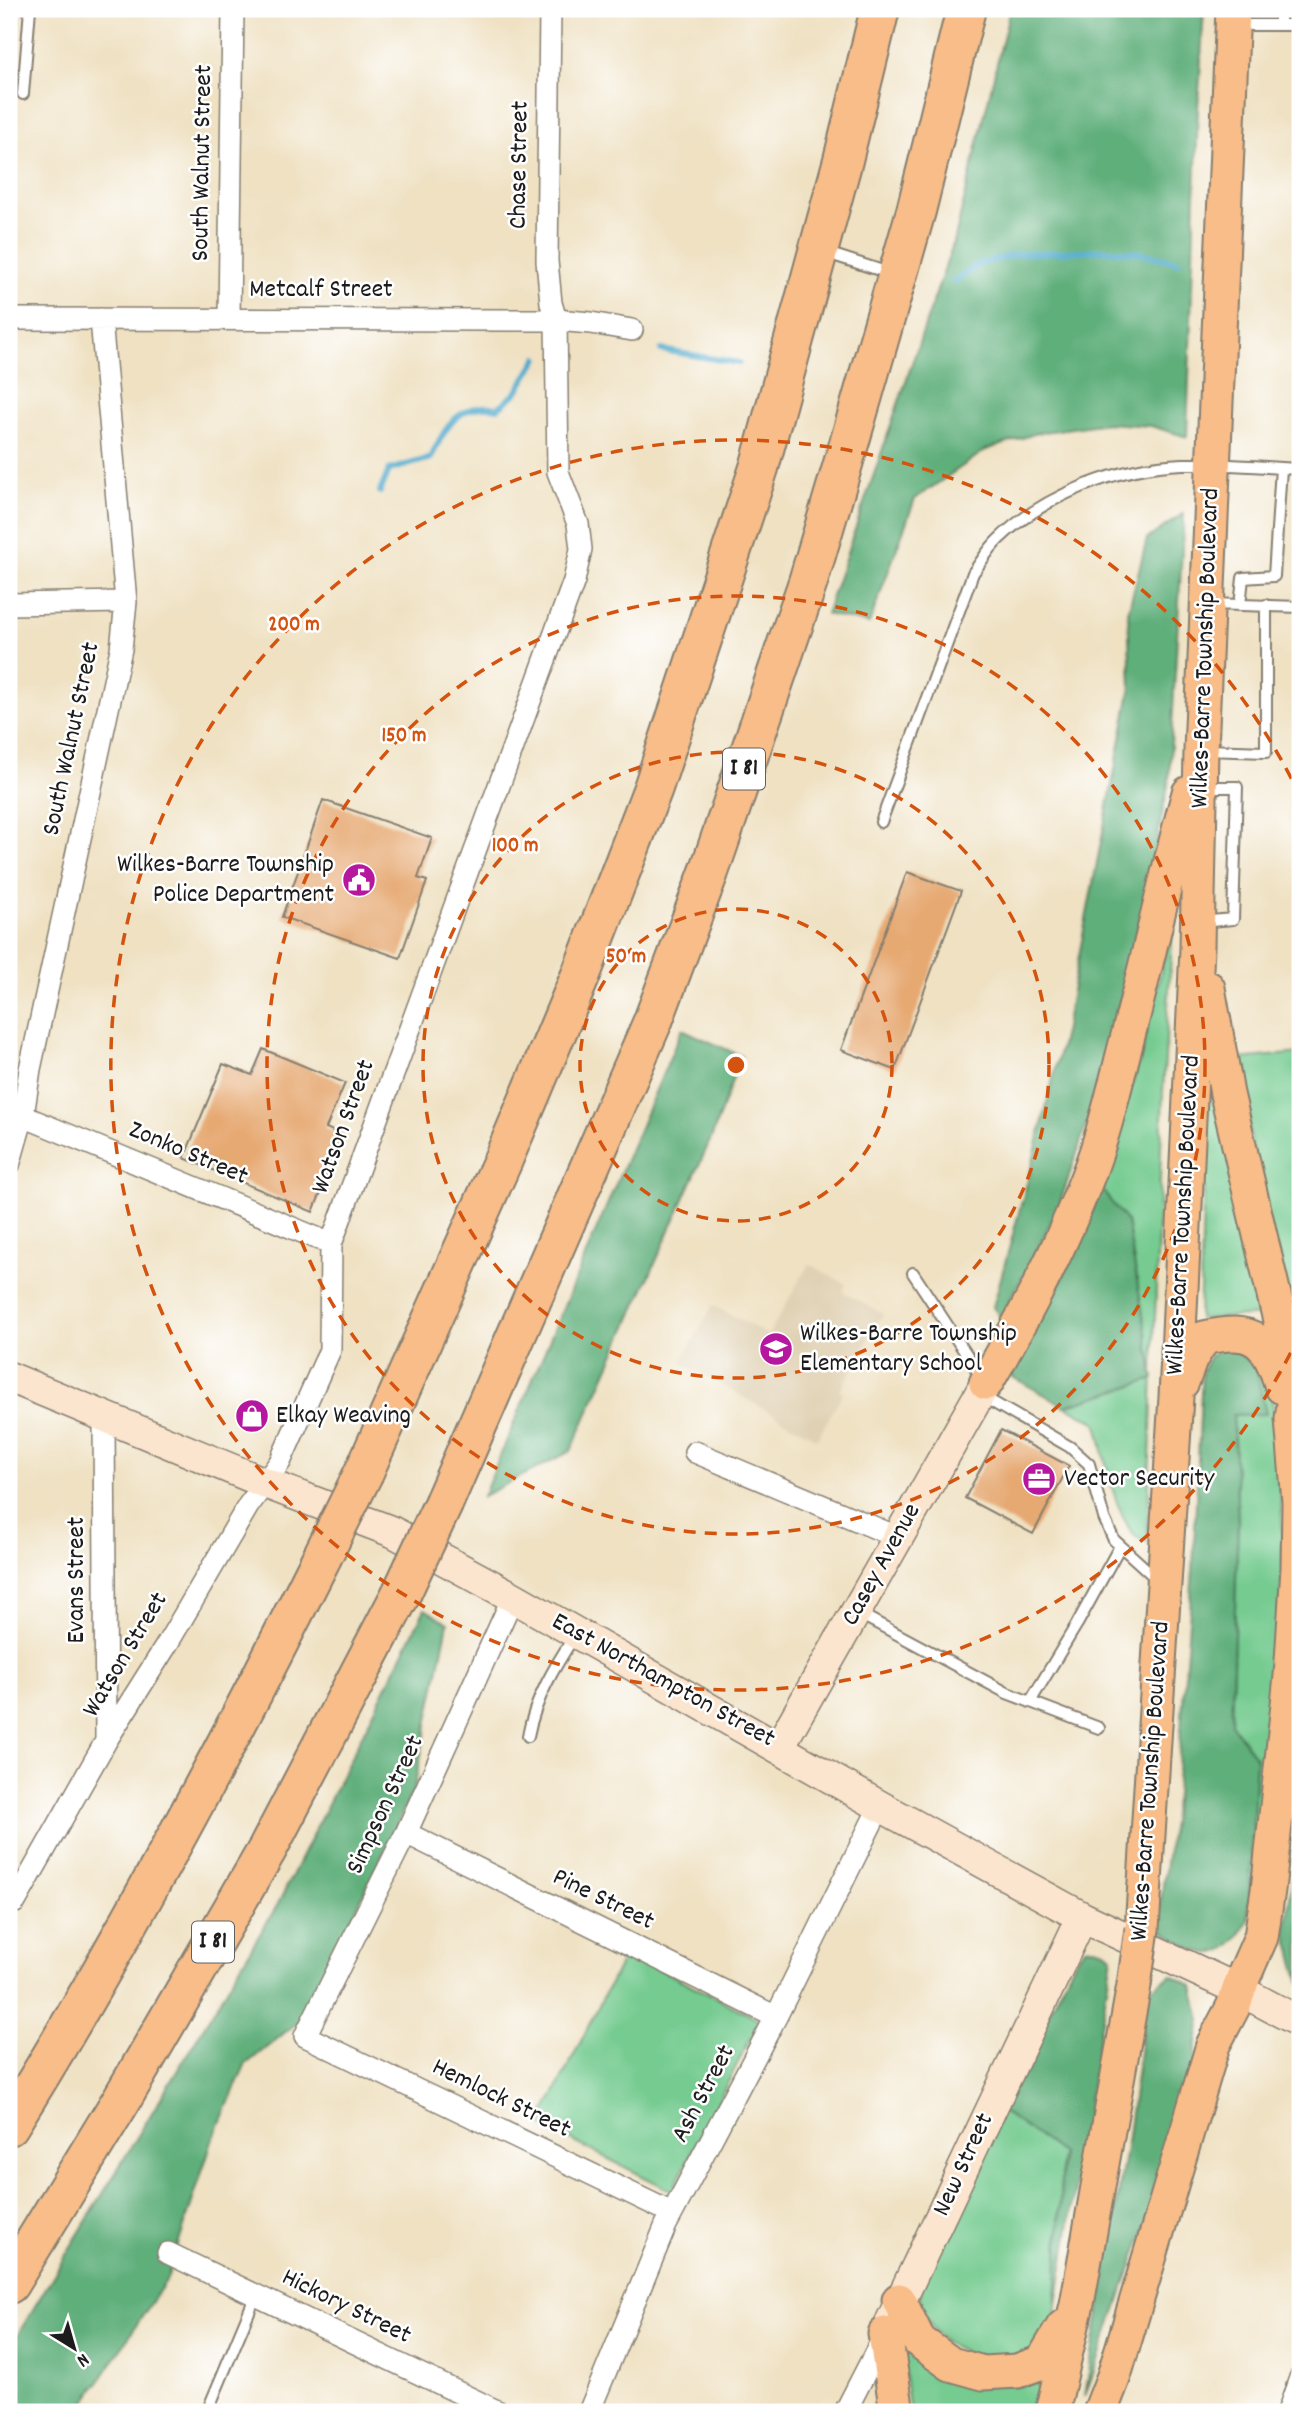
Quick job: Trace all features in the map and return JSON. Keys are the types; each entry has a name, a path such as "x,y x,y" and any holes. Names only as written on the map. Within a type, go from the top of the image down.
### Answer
{"highway":[{"path":"9,2126 73,2021 245,1711 322,1557 364,1472 565,1014 653,788 759,468 880,9"},
{"name":"I 81","path":"9,2284 122,2099 268,1848 402,1592 444,1503 653,1021 709,872 808,582 916,211 966,9"}],"main road":[{"name":"Wilkes-Barre Township Boulevard","path":"1052,2412 1077,2304 1142,1929 1176,1397 1197,935 1195,787 1201,750 1233,17"},
{"path":"982,1389 1032,1302 1087,1177 1111,1104 1172,852 1195,787"},
{"path":"1100,2412 1117,2366 1213,2045 1233,2007 1261,1937 1291,1676 1298,1568 1299,1502 1292,1419 1296,1389 1227,1094 1197,935"},
{"path":"1176,1397 1191,1359 1204,1338 1228,1332 1251,1335 1274,1361 1292,1419"},
{"name":"East Northampton Street","path":"9,1377 265,1483 393,1532 1082,1917 1239,1990 1300,2022"},
{"name":"Casey Avenue","path":"779,1747 982,1389"},
{"name":"New Street","path":"886,2334 1082,1917"},
{"path":"900,2300 919,2340 951,2364 983,2373 1017,2371 1042,2362 1077,2304"},
{"path":"886,2334 897,2412"}],"street":[{"name":"South Walnut Street","path":"229,318 233,9"},
{"name":"Chase Street","path":"550,10 547,261 551,303 556,320"},
{"name":"Metcalf Street","path":"9,319 556,320 632,330"},
{"name":"South Walnut Street","path":"9,1165 23,1116 33,1055 121,649 126,602 101,319"},
{"name":"Watson Street","path":"12,1900 166,1646 247,1506 280,1462 330,1350 331,1244 574,581 581,549 578,524 558,472 556,320"},
{"path":"9,604 126,602"},
{"name":"Zonko Street","path":"23,1116 331,1244"},
{"name":"Evans Street","path":"104,1417 106,1741"},
{"path":"695,1452 897,1537"},
{"name":"Simpson Street","path":"305,2036 405,1833 513,1597"},
{"name":"Ash Street","path":"589,2412 672,2213 776,2017 880,1806"},
{"name":"Pine Street","path":"405,1833 776,2017"},
{"name":"Hemlock Street","path":"305,2036 672,2213"},
{"name":"Hickory Street","path":"168,2253 499,2412"},
{"name":"New Street","path":"845,2412 886,2334"},
{"path":"1288,2412 1300,2378"}],"lane":[{"path":"23,94 30,9"},
{"path":"1280,9 1280,25"},
{"path":"1233,17 1280,25 1300,25"},
{"path":"818,250 898,276"},
{"path":"881,822 973,573 998,540 1029,514 1065,494 1144,469 1181,464 1300,469"},
{"path":"1240,605 1243,578 1274,576 1282,468"},
{"path":"1207,604 1300,607"},
{"path":"1201,750 1266,752 1266,605"},
{"path":"913,1273 982,1389 1070,1447 1089,1464 1104,1518 1114,1540 1164,1585"},
{"path":"1030,1702 1120,1546"},
{"path":"855,1612 1007,1693 1099,1728"},
{"path":"528,1736 552,1670 576,1632"},
{"path":"206,2412 256,2295"}],"shaded area":[{"name":"Wilkes-Barre Township Elementary School","path":"809,1264 846,1284 843,1292 883,1314 817,1439 681,1362 713,1305 768,1335"}],"green space":[{"path":"1010,9 1204,9 1187,437 1151,426 1107,423 1037,433 986,450 915,499 869,624 826,614 955,238"},
{"path":"1184,513 1169,781 1145,897 1103,1075 1059,1206 1000,1317 993,1307 1032,1165 1064,1033 1131,687 1128,612 1147,539"},
{"path":"1173,921 1163,1092 1153,1373 1127,1222 1101,1189 1139,1063"},
{"path":"682,1029 741,1056 712,1136 571,1451 483,1496"},
{"path":"1209,1050 1264,1315 1199,1319"},
{"path":"1300,1053 1300,1356 1253,1153 1239,1059"},
{"path":"1101,1189 1127,1222 1154,1379 1065,1406 1009,1375 1058,1289"},
{"path":"1226,1348 1248,1350 1271,1383 1282,1518 1283,1568 1248,1921 1256,1758 1231,1724 1238,1522 1233,1415 1266,1413"},
{"path":"1226,1348 1255,1363 1266,1414 1233,1415 1238,1522 1231,1724 1256,1758 1248,1921 1238,1937 1227,1947 1207,1953 1184,1944 1157,1927 1176,1794 1193,1569 1202,1371 1210,1356"},
{"path":"1153,1379 1147,1542 1133,1534 1120,1510 1097,1423 1065,1406"},
{"path":"425,1609 448,1623 414,1789 305,2016 245,2065 212,2141 167,2279 79,2412 9,2412 9,2349 278,1904"},
{"path":"1300,1812 1300,1983 1286,1932"},
{"path":"1095,1947 1112,1956 1056,2310 1062,2153 1000,2110 1077,1957 1085,1948"},
{"path":"626,1952 760,2020 672,2191 539,2124"},
{"path":"1172,1975 1193,1986 1201,2020 1193,2067 1153,2207 1085,2396 1128,2136 1147,1991"},
{"path":"1000,2110 1062,2152 1056,2310 1052,2326 1029,2355 976,2358 944,2341 930,2324 921,2307 920,2286"},
{"path":"904,2344 1014,2386 1045,2383 1037,2412 910,2412 901,2351"}],"building":[{"name":"Wilkes-Barre Township Police Department","path":"323,800 432,838 418,878 427,881 400,958 282,917"},
{"path":"907,872 961,891 895,1070 841,1050"},
{"path":"263,1049 345,1083 326,1128 344,1136 313,1212 184,1158 223,1064 252,1075"},
{"path":"1001,1430 1069,1466 1033,1534 965,1498"}],"waterway":[{"path":"954,282 979,264 1018,254 1102,250 1135,252 1179,262"},
{"path":"661,350 739,363"},
{"path":"380,492 389,470 431,458 448,427 464,412 473,408 498,408 516,393 538,358"}],"place":[{"name":"Wilkes-Barre Township Police Department","path":"359,880"},
{"name":"Wilkes-Barre Township Elementary School","path":"776,1349"},
{"name":"Elkay Weaving","path":"252,1416"},
{"name":"Vector Security","path":"1039,1479"}]}
